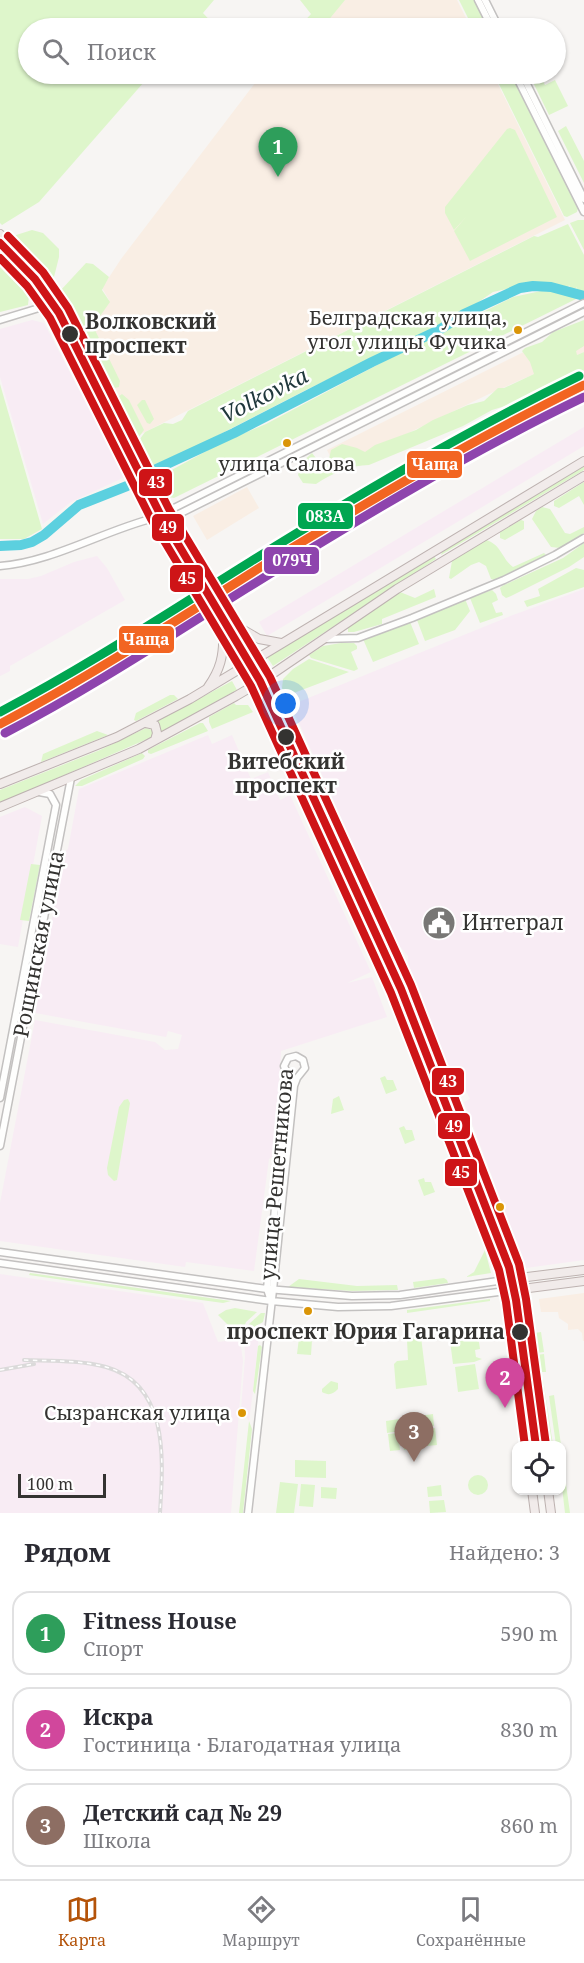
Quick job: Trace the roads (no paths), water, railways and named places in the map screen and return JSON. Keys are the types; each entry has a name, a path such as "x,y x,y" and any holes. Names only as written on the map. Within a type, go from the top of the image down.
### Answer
{"main road":[{"path":"0,234 35,269 54,293 151,486 265,679 414,1004 519,1278 541,1441"},
{"path":"0,258 44,305 61,333 154,518 243,667 399,1010 486,1229 503,1280 525,1441"},
{"path":"0,784 146,723 205,690 584,460"},
{"path":"0,807 155,740 265,679 444,560 584,476"},
{"path":"437,549 438,556 444,560"},
{"path":"233,624 259,639 281,643"},
{"path":"205,690 222,661 222,633"},
{"path":"146,723 155,726 157,733 155,740"},
{"path":"519,1278 584,1270"},
{"path":"506,1291 584,1281"},
{"path":"533,1495 536,1513"},
{"path":"549,1495 551,1513"}],"street":[{"path":"478,0 487,18"},
{"path":"485,0 495,18"},
{"path":"520,84 584,212"},
{"path":"527,84 584,199"},
{"path":"0,320 35,310 44,305 54,293"},
{"path":"167,515 584,303"},
{"path":"0,566 36,559 125,526 167,515 584,312"},
{"path":"323,639 358,638 412,618 504,580 584,538"},
{"name":"Рощинская улица","path":"0,1146 71,778"},
{"name":"Рощинская улица","path":"0,1098 56,805 50,794 38,792"},
{"name":"улица Решетникова","path":"248,1513 271,1301 270,1290 287,1087 287,1073 284,1066 288,1058 296,1056 303,1060 305,1068 294,1086 270,1290"},
{"path":"0,1252 270,1290 328,1295 391,1296 519,1278"},
{"path":"0,1263 271,1301 327,1306 391,1306 506,1291"},
{"path":"327,1306 328,1295"}],"waterway":[{"name":"Volkovka","path":"0,546 32,542 44,535 79,505 127,486 152,471 234,433 439,330 464,314 520,288 551,287 584,296"}],"railway":[{"path":"24,1360 75,1362 106,1367 127,1376 142,1390 152,1407 158,1427 162,1471 160,1513"},
{"path":"0,1370 34,1364"}],"place":[{"name":"Fitness House","path":"278,177"},
{"name":"Белградская улица, угол улицы Фучика","path":"518,330"},
{"name":"Волковский проспект","path":"70,334"},
{"name":"улица Салова","path":"287,443"},
{"name":"Витебский проспект","path":"286,737"},
{"name":"Интеграл","path":"439,923"},
{"name":"проспект Юрия Гагарина","path":"520,1332"},
{"name":"Искра","path":"505,1408"},
{"name":"Сызранская улица","path":"242,1413"},
{"name":"Детский сад № 29","path":"414,1462"}]}
